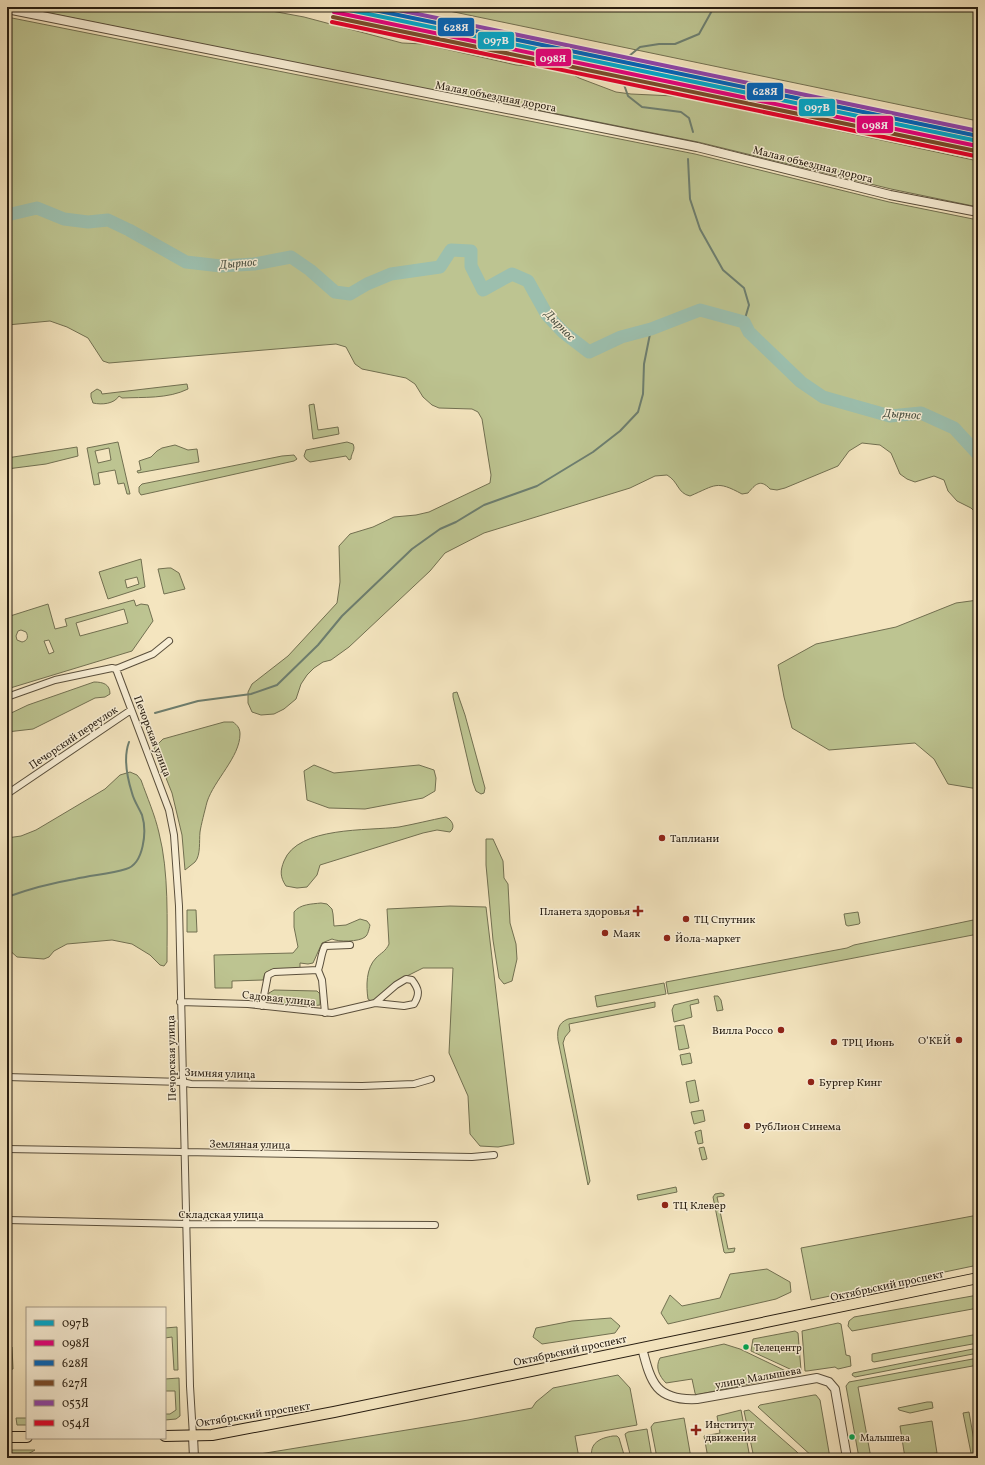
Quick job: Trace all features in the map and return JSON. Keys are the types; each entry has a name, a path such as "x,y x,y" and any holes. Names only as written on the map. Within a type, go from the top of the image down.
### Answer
{"main road":[{"name":"Октябрьский проспект","path":"166,1436 212,1435 334,1412 978,1278"},
{"path":"7,1437 26,1437"}],"street":[{"name":"Малая объездная дорога","path":"7,9 697,147 890,195 978,212"},
{"path":"7,697 55,680 114,668 153,654 169,641"},
{"name":"Печорская улица","path":"114,668 169,810 172,820 176,854 179,906 182,1082 192,1436 194,1458"},
{"name":"Печорский переулок","path":"7,794 131,710"},
{"path":"325,1013 322,980 318,970 322,959 322,951 325,946 350,945"},
{"path":"262,1006 268,975 274,972 318,970"},
{"name":"Садовая улица","path":"180,1002 207,1002 332,1013 375,1003 404,1006 414,1004 418,997 418,991 412,980 406,980 396,985 375,1003"},
{"name":"Зимняя улица","path":"7,1077 182,1082 191,1084 362,1086 414,1084 431,1079"},
{"name":"Земляная улица","path":"7,1149 472,1157 494,1155"},
{"name":"Складская улица","path":"7,1220 186,1224 435,1225"},
{"name":"улица Малышева","path":"642,1348 649,1372 656,1386 665,1394 674,1398 686,1400 697,1399 817,1378 829,1382 835,1389 847,1458"}],"green space":[{"path":"19,7 250,7 304,17 402,43 423,44 516,65 563,69 579,78 616,92 674,96 691,99 978,161 978,207 891,189 698,142 392,83"},
{"path":"430,7 978,7 978,121"},
{"path":"7,17 695,154 889,202 978,220 978,515 971,508 957,501 948,491 944,480 934,476 915,482 900,474 891,453 880,445 862,443 849,451 838,466 777,490 770,489 760,483 755,485 748,493 742,494 727,487 716,486 690,496 686,495 680,490 674,481 667,475 655,476 630,488 484,533 445,553 430,571 349,647 331,660 323,662 314,668 301,684 296,699 284,709 274,714 261,715 252,712 248,703 248,692 252,684 288,656 337,603 340,582 339,546 350,534 373,527 394,517 429,512 490,483 491,475 482,419 478,412 472,409 439,408 432,405 423,397 415,384 406,378 362,369 355,364 346,347 336,344 109,363 103,361 88,338 67,327 50,321 7,325"},
{"path":"187,384 188,389 164,396 122,398 119,396 114,401 100,404 93,403 91,397 91,393 97,389 101,391 102,394"},
{"path":"314,404 318,430 338,427 339,434 313,439 309,405"},
{"path":"118,442 130,494 127,494 124,483 118,484 115,470 98,473 100,484 94,485 87,448","holes":["109,448 111,460 98,463 95,451"]},
{"path":"347,442 353,444 354,446 351,459 349,460 346,456 310,462 304,456 306,450"},
{"path":"175,445 188,450 197,449 199,462 138,473 137,471 141,470 139,461 151,457 162,448"},
{"path":"77,447 78,456 46,464 7,469 7,458"},
{"path":"294,455 297,459 294,461 141,495 139,492 139,487 142,484 282,456"},
{"path":"141,559 145,587 108,599 99,572","holes":["137,577 139,584 127,588 125,580"]},
{"path":"171,568 179,573 185,589 164,594 158,569"},
{"path":"134,600 136,606 141,604 148,605 153,621 132,651 7,689 7,617 48,604 55,629 67,626 65,619","holes":["124,609 128,623 80,636 76,623","21,630 26,632 27,638 25,641 22,642 17,640 16,636 18,631","49,640 54,652 49,654 44,641"]},
{"path":"978,600 978,789 948,784 934,759 915,743 829,750 792,728 778,665 816,644 896,627 956,603"},
{"path":"94,682 105,684 109,688 110,694 105,697 95,698 33,729 7,732 7,715 28,705"},
{"path":"457,692 465,715 485,788 484,793 481,794 476,791 473,783 453,697 453,693"},
{"path":"224,722 233,722 238,727 240,734 239,743 207,802 201,829 197,859 185,870 182,835 172,793 154,748 163,739"},
{"path":"314,765 334,773 419,765 434,770 436,778 435,791 423,798 365,809 329,808 307,800 304,771"},
{"path":"130,772 137,775 141,780 155,820 162,848 167,897 167,962 164,966 160,965 150,955 132,944 112,940 67,944 54,951 49,957 44,959 17,957 7,948 7,838 21,836 36,830 105,789 120,775"},
{"path":"446,817 450,820 453,826 450,832 437,830 423,833 320,865 317,875 307,887 297,888 286,886 283,880 281,871 284,861 292,850 304,841 335,832 399,827"},
{"path":"486,839 493,839 503,861 504,878 508,884 510,923 516,944 517,959 512,981 504,984 499,978 493,940 486,865"},
{"path":"321,903 327,904 332,909 334,926 346,925 360,919 367,921 370,925 366,936 362,939 354,941 339,941 332,939 322,943 313,963 300,963 300,968 271,970 265,973 263,980 232,981 232,988 215,988 214,955 293,953 298,947 294,927 294,912 299,907"},
{"path":"450,906 486,907 514,1144 498,1147 480,1146 470,1134 468,1096 449,1053 453,968 423,968 405,977 375,1001 368,999 367,983 370,967 389,944 387,909"},
{"path":"187,910 196,910 197,932 187,932"},
{"path":"858,912 860,923 848,926 846,925 844,914"},
{"path":"978,919 978,934 668,994 666,982 847,948 854,945"},
{"path":"664,983 666,994 597,1007 595,996"},
{"path":"274,990 317,991 320,994 320,1005 293,1005 267,999 269,993"},
{"path":"714,996 718,996 721,1000 723,1010 717,1011"},
{"path":"698,999 699,1003 690,1005 692,1017 674,1022 672,1010 674,1005"},
{"path":"655,1002 655,1007 569,1024 570,1031 565,1037 563,1043 590,1181 588,1185 558,1040 559,1027 568,1019"},
{"path":"684,1025 689,1048 679,1050 675,1026"},
{"path":"690,1053 692,1063 682,1065 680,1055"},
{"path":"695,1080 699,1101 690,1103 686,1082"},
{"path":"703,1110 705,1121 694,1124 691,1112"},
{"path":"701,1130 703,1143 698,1144 695,1132"},
{"path":"704,1147 707,1159 702,1160 699,1148"},
{"path":"676,1187 677,1192 638,1200 637,1195"},
{"path":"715,1194 724,1194 724,1196 717,1197 728,1249 735,1248 734,1252 724,1252 713,1197"},
{"path":"978,1215 978,1265 811,1300 801,1248"},
{"path":"767,1269 790,1282 791,1292 776,1299 668,1324 661,1313 670,1295 682,1306 720,1298 730,1274"},
{"path":"978,1295 978,1308 852,1331 848,1326 849,1321 854,1317"},
{"path":"611,1318 620,1326 615,1333 542,1344 533,1337 536,1328 572,1321"},
{"path":"838,1323 841,1324 846,1355 850,1356 851,1366 838,1369 835,1367 805,1371 802,1331"},
{"path":"177,1327 178,1370 174,1370 172,1337 166,1338 166,1328"},
{"path":"795,1331 798,1333 801,1370 799,1371 792,1370 751,1351 753,1339"},
{"path":"978,1334 978,1343 874,1362 872,1361 872,1354"},
{"path":"724,1344 740,1349 790,1373 791,1375 696,1395 692,1379 666,1383 661,1377 658,1368 660,1358"},
{"path":"12,1347 13,1369 7,1370 7,1348"},
{"path":"978,1348 978,1353 855,1377 852,1375 853,1373"},
{"path":"978,1358 978,1365 858,1387 871,1458 859,1458 846,1386 849,1382"},
{"path":"618,1375 630,1388 637,1425 575,1436 579,1458 235,1458 468,1420 532,1408 536,1402 553,1388"},
{"path":"179,1378 180,1416 176,1419 166,1420 166,1414 170,1414 176,1410 175,1391 166,1391 166,1379"},
{"path":"816,1395 820,1400 830,1458 814,1458 758,1407 760,1405"},
{"path":"932,1402 933,1408 910,1413 899,1410 898,1408"},
{"path":"741,1410 750,1458 708,1458 704,1436 720,1433 717,1416"},
{"path":"749,1410 803,1458 754,1458 744,1411"},
{"path":"969,1412 977,1458 972,1458 963,1413"},
{"path":"16,1418 26,1418 26,1425 17,1425"},
{"path":"684,1418 691,1458 657,1458 651,1427 654,1423"},
{"path":"932,1421 937,1453 905,1458 900,1426"},
{"path":"647,1429 652,1458 631,1458 625,1434 628,1432"},
{"path":"617,1436 619,1438 625,1458 592,1458 592,1449 596,1442"},
{"path":"7,1450 35,1450 21,1458 7,1458"}],"waterway":[{"path":"623,61 640,47 659,44 675,44 699,34 714,7"},
{"path":"620,73 628,96 642,107 681,112 689,118 693,132"},
{"path":"688,159 690,199 700,229 723,270 744,288 749,305 744,322"},
{"name":"Дырнос","path":"7,215 37,208 64,219 88,222 108,220 186,262 221,266 254,264 291,257 310,270 335,292 350,294 367,284 391,274 440,267 451,250 471,251 471,266 483,290 512,274 528,281 547,315 563,332 589,352 621,337 651,329 700,310 744,322 749,332 801,382 823,397 890,416 921,413 954,428 978,453"},
{"path":"155,713 198,701 251,694 277,685 318,645 342,616 412,549 440,529 456,522 484,505 537,486 593,452 620,431 638,412 643,394 644,364 651,329"},
{"path":"7,897 49,884 126,869 137,861 143,846 144,829 142,815 135,802 127,774 126,754 129,742"}],"transit line":[{"name":"097В","path":"335,7 978,141"},
{"name":"628Я","path":"360,7 978,136"},
{"name":"053Я","path":"384,7 978,131"},
{"name":"098Я","path":"334,12 977,146"},
{"name":"627Я","path":"333,17 976,151"},
{"name":"054Я","path":"332,22 975,156"}],"place":[{"name":"Таплиани","path":"662,838"},
{"name":"Планета здоровья","path":"638,911"},
{"name":"ТЦ Спутник","path":"686,919"},
{"name":"Маяк","path":"605,933"},
{"name":"Йола-маркет","path":"667,938"},
{"name":"Вилла Россо","path":"781,1030"},
{"name":"О’КЕЙ","path":"959,1040"},
{"name":"ТРЦ Июнь","path":"834,1042"},
{"name":"Бургер Кинг","path":"811,1082"},
{"name":"РубЛион Синема","path":"747,1126"},
{"name":"ТЦ Клевер","path":"665,1205"},
{"name":"Телецентр","path":"746,1347"},
{"name":"Институт движения","path":"696,1430"},
{"name":"Малышева","path":"852,1437"}]}
